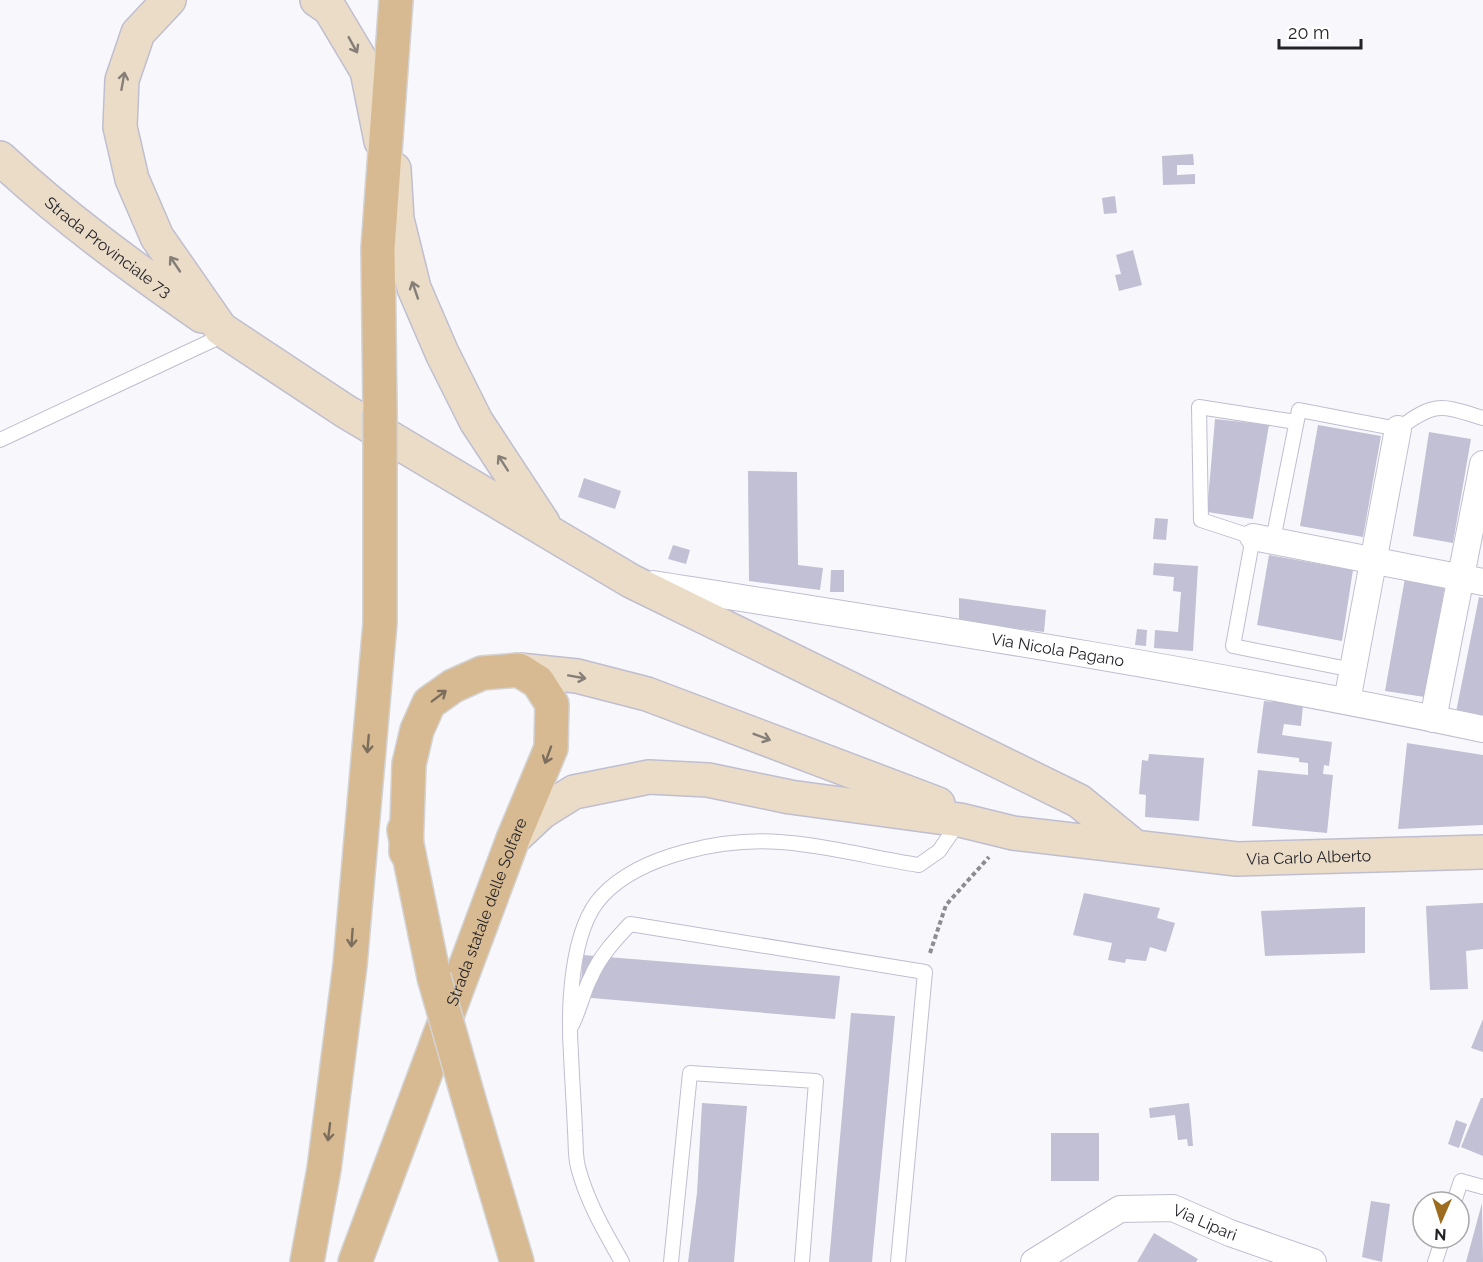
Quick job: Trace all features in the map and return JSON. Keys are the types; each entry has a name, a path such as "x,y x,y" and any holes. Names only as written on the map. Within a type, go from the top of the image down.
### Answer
{"main road":[{"path":"169,0 138,33 122,80 120,127 132,179 156,237 224,331"},
{"path":"316,0 330,9 367,71 384,159"},
{"path":"307,1262 324,1169 350,965 380,623 378,248 396,0"},
{"path":"389,88 398,219 414,288 442,353 476,421 548,529"},
{"name":"Strada Provinciale 73","path":"0,158 21,178 158,285 345,411 548,529 631,581 1079,801 1135,847"},
{"path":"380,623 406,852 434,977 517,1262"},
{"path":"406,852 409,764 417,730 429,703 453,686 482,673 519,670 577,676 647,694 1013,833"},
{"path":"513,839 551,748 553,728 552,704 538,682 519,670"},
{"name":"Strada statale delle Solfare","path":"355,1262 513,839 542,812 574,792 649,777 708,780 789,797 960,820 1013,833"},
{"name":"Via Carlo Alberto","path":"1013,833 1237,859 1483,852"}],"street":[{"path":"1347,701 1398,429"},
{"path":"1433,718 1472,580 1483,464"},
{"path":"1263,538 1472,580"},
{"name":"Via Nicola Pagano","path":"631,581 1072,651 1347,701 1483,729"},
{"name":"Via Lipari","path":"1034,1262 1120,1209 1173,1208 1230,1233 1314,1262"}],"lane":[{"path":"0,440 224,331"},
{"path":"1263,538 1201,520 1199,407 1296,422"},
{"path":"1353,670 1233,646 1299,410 1398,429 1424,409 1449,408 1483,418"},
{"path":"622,1262 588,1199 577,1165 570,1033 571,988 584,927 601,897 624,879 691,850 729,842 781,842 919,865 939,851 960,820"},
{"path":"570,1033 590,977 608,948 630,924 925,972 898,1262"},
{"path":"671,1262 690,1073 816,1082 802,1262"},
{"path":"1458,1190 1461,1180 1483,1187"}],"path":[{"path":"925,972 946,905 972,873 1013,833"}],"building":[{"path":"1193,154 1194,165 1177,165 1177,175 1195,174 1195,184 1163,185 1162,156"},
{"path":"1115,196 1117,213 1104,214 1102,198"},
{"path":"1133,250 1142,285 1119,291 1115,275 1121,274 1116,255"},
{"path":"1215,419 1269,425 1253,519 1207,512"},
{"path":"1318,425 1381,436 1363,537 1300,526"},
{"path":"1429,432 1471,439 1453,543 1413,536"},
{"path":"748,471 797,472 798,565 823,568 820,590 749,581"},
{"path":"584,478 621,491 615,509 578,497"},
{"path":"1155,518 1168,519 1166,540 1153,539"},
{"path":"673,545 690,550 686,564 668,559"},
{"path":"1269,555 1353,570 1342,641 1257,625"},
{"path":"1154,563 1198,566 1193,651 1154,648 1155,630 1178,632 1181,592 1173,591 1174,577 1153,575"},
{"path":"831,570 844,570 844,592 830,592"},
{"path":"1405,578 1445,585 1425,697 1385,691"},
{"path":"1479,597 1483,598 1483,718 1456,712"},
{"path":"959,598 1046,610 1044,632 959,621"},
{"path":"1137,629 1147,630 1146,646 1135,645"},
{"path":"1264,701 1303,705 1301,726 1284,724 1282,735 1332,742 1329,766 1324,765 1323,774 1333,775 1327,833 1252,826 1258,770 1308,775 1308,763 1299,762 1299,758 1257,753"},
{"path":"1407,743 1483,755 1483,825 1398,829"},
{"path":"1149,754 1204,758 1199,821 1145,817 1146,795 1139,794 1142,760 1148,761"},
{"path":"1084,893 1160,908 1157,918 1175,923 1166,952 1150,947 1146,961 1126,959 1125,963 1108,960 1112,943 1073,935"},
{"path":"1483,903 1483,949 1466,951 1468,989 1430,990 1426,906"},
{"path":"1365,907 1365,953 1265,956 1261,911"},
{"path":"583,955 840,976 835,1019 580,997"},
{"path":"851,1013 895,1016 872,1262 829,1262"},
{"path":"1483,1019 1483,1052 1471,1048"},
{"path":"1481,1098 1483,1098 1483,1156 1461,1147"},
{"path":"702,1103 747,1106 734,1262 688,1262 697,1193"},
{"path":"1189,1103 1193,1146 1188,1146 1187,1139 1178,1140 1175,1115 1150,1118 1149,1108"},
{"path":"1456,1120 1467,1124 1459,1148 1448,1144"},
{"path":"1051,1133 1099,1133 1099,1181 1051,1181"},
{"path":"1371,1201 1390,1204 1382,1262 1362,1257"},
{"path":"1482,1203 1483,1262 1466,1262"},
{"path":"1154,1233 1198,1259 1196,1262 1137,1262"}]}
